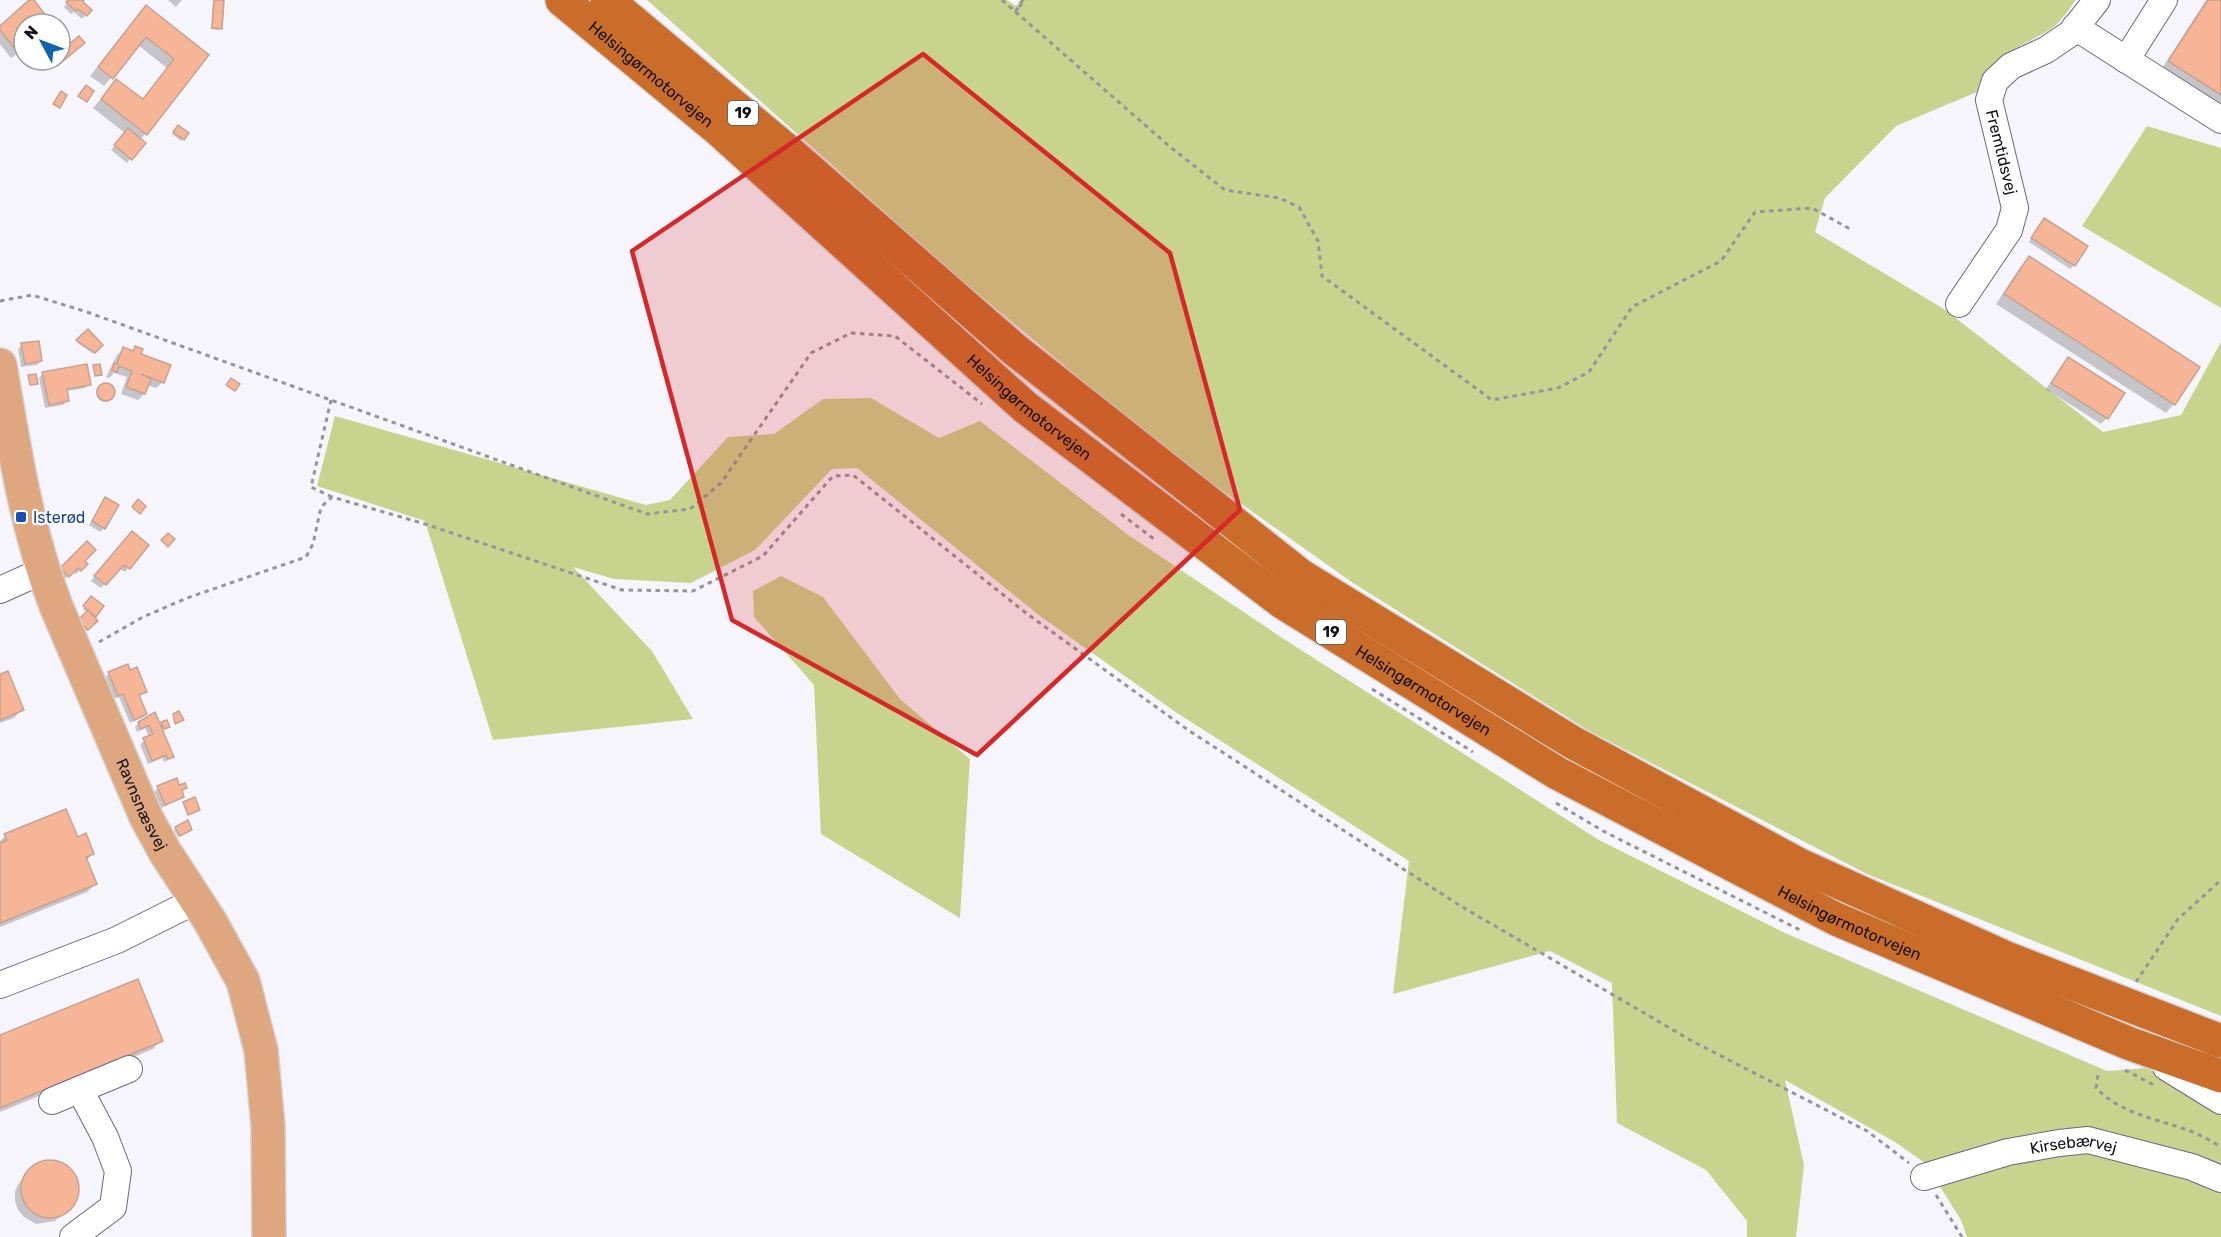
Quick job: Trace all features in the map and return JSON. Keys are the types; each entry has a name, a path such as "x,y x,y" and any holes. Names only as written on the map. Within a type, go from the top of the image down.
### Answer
{"highway":[{"name":"Helsingørmotorvejen","path":"562,0 719,130 1026,407 1282,602 1557,773 1836,919 2123,1055 2221,1076"},
{"name":"Helsingørmotorvejen","path":"607,0 783,147 1014,350 1300,575 1572,742 1800,865 2009,959 2221,1041"}],"main road":[{"name":"Ravnsnæsvej","path":"0,365 23,497 44,573 76,654 146,816 165,852 197,900 243,981 261,1050 268,1126 269,1237"}],"street":[{"name":"Fremtidsvej","path":"1959,304 2009,230 2015,208 1989,100 1995,81 2011,66 2046,50 2071,33 2097,0"},
{"path":"2126,60 2164,0"},
{"path":"2075,27 2221,120"},
{"path":"0,590 44,573"},
{"path":"0,985 117,940 197,900"},
{"path":"2123,1055 2221,1101"},
{"path":"52,1101 129,1070"},
{"path":"73,1237 113,1207 118,1171 105,1137 80,1090"},
{"name":"Kirsebærvej","path":"1924,1177 2008,1152 2088,1140 2192,1167 2221,1179"}],"path":[{"path":"1002,0 1168,146 1225,190 1279,198 1299,207 1318,241 1322,276 1492,400 1558,388 1589,372 1632,307 1721,261 1755,212 1812,208 1850,230"},
{"path":"1016,11 1024,0"},
{"path":"0,301 32,295 87,312 647,514 690,509 721,483 811,353 851,333 895,336 989,410"},
{"path":"331,400 311,487 332,497 425,524 622,590 693,591 763,556 833,476 853,475 1026,613 1198,737 1459,905 1692,1041 1867,1131 1899,1154 1924,1177 1962,1237"},
{"path":"76,654 142,618 187,598 306,557 313,544 321,507 332,497"},
{"path":"1115,509 1162,544"},
{"path":"1371,689 1482,758"},
{"path":"1553,801 1603,831 1808,933"},
{"path":"2136,982 2178,919 2221,879"},
{"path":"2123,1055 2161,1089"},
{"path":"2098,1075 2096,1088 2109,1101 2150,1119 2196,1133 2221,1147"}],"highlighted area":[{"path":"923,54 1170,253 1240,510 977,755 732,620 632,251"}],"green space":[{"path":"647,0 1007,0 1016,6 1020,0 2076,0 2051,29 1997,61 1981,80 1977,92 1896,126 1825,198 1815,232 1944,309 2103,432 2181,415 2221,342 2221,1016 1867,874 1589,731 1353,583 1168,452 951,271"},
{"path":"2147,126 2221,148 2221,308 2082,226"},
{"path":"871,398 939,438 980,421 1127,534 1290,643 1599,840 1785,933 2107,1071 2147,1068 2221,1111 2221,1237 1967,1237 1961,1220 1925,1163 1895,1142 1785,1080 1804,1165 1796,1237 1747,1237 1747,1221 1706,1170 1617,1123 1612,983 1550,951 1393,994 1409,861 1177,713 1040,616 857,468 832,469 755,550 691,583 614,579 573,567 652,651 693,719 493,740 425,521 317,486 335,416 646,505 670,500 728,437 774,434 823,399"},
{"path":"781,576 823,597 900,699 970,759 960,918 821,834 814,685 754,617 753,591"}],"building":[{"path":"29,0 34,0 43,12 16,12"},
{"path":"84,0 83,2 92,10 87,16 78,9 76,11 66,2"},
{"path":"214,0 224,0 222,29 212,28"},
{"path":"2208,0 2221,0 2221,95 2168,61"},
{"path":"146,5 209,55 147,135 101,99 116,79 143,99 174,59 146,37 113,79 98,67"},
{"path":"12,15 12,45 0,30 0,26"},
{"path":"79,36 85,43 72,54 72,42"},
{"path":"86,85 94,91 87,102 78,96"},
{"path":"61,91 67,95 60,108 53,104"},
{"path":"178,125 189,133 184,140 173,132"},
{"path":"128,128 146,143 132,160 114,145"},
{"path":"2044,218 2088,246 2075,266 2031,238"},
{"path":"2029,256 2200,367 2175,405 2004,294"},
{"path":"88,329 103,345 95,353 76,340"},
{"path":"39,341 42,361 25,364 21,343"},
{"path":"135,346 143,349 141,354 171,365 164,383 141,374 151,379 145,394 126,387 132,371 119,366 117,372 112,370 114,363 117,364 123,347 133,351"},
{"path":"2068,357 2125,393 2108,419 2051,383"},
{"path":"87,364 91,385 67,389 69,401 49,405 42,372"},
{"path":"100,364 102,375 95,376 93,365"},
{"path":"36,374 38,384 30,385 28,375"},
{"path":"231,378 240,384 235,391 226,385"},
{"path":"102,383 110,383 115,388 113,399 102,401 97,396 97,388"},
{"path":"105,497 119,505 105,529 92,521"},
{"path":"138,499 146,506 140,514 132,507"},
{"path":"132,531 149,545 130,569 124,565 106,585 94,576"},
{"path":"168,533 175,539 168,547 161,540"},
{"path":"87,541 96,550 85,561 88,564 81,571 78,568 69,577 60,568"},
{"path":"91,596 104,606 96,617 83,606"},
{"path":"88,610 98,621 88,630 78,620"},
{"path":"128,664 130,670 137,667 147,692 139,695 147,714 134,720 123,694 118,696 108,672"},
{"path":"8,671 24,710 0,720 0,674"},
{"path":"179,711 184,720 175,724 173,714"},
{"path":"155,712 174,757 168,759 166,755 152,761 143,738 153,734 149,725 141,729 138,722"},
{"path":"167,720 170,727 164,729 161,722"},
{"path":"177,778 179,785 185,783 187,788 182,790 184,797 165,805 157,786"},
{"path":"195,797 200,810 188,815 183,802"},
{"path":"66,809 78,837 86,833 94,854 86,857 97,884 0,923 0,843 7,840 4,834"},
{"path":"188,820 192,830 180,836 175,827"},
{"path":"138,979 163,1041 0,1108 0,1035"},
{"path":"50,1160 61,1162 74,1173 79,1189 77,1200 66,1213 50,1218 39,1216 26,1205 21,1189 23,1178 34,1165"}],"place":[{"name":"Isterød","path":"21,517"}]}
